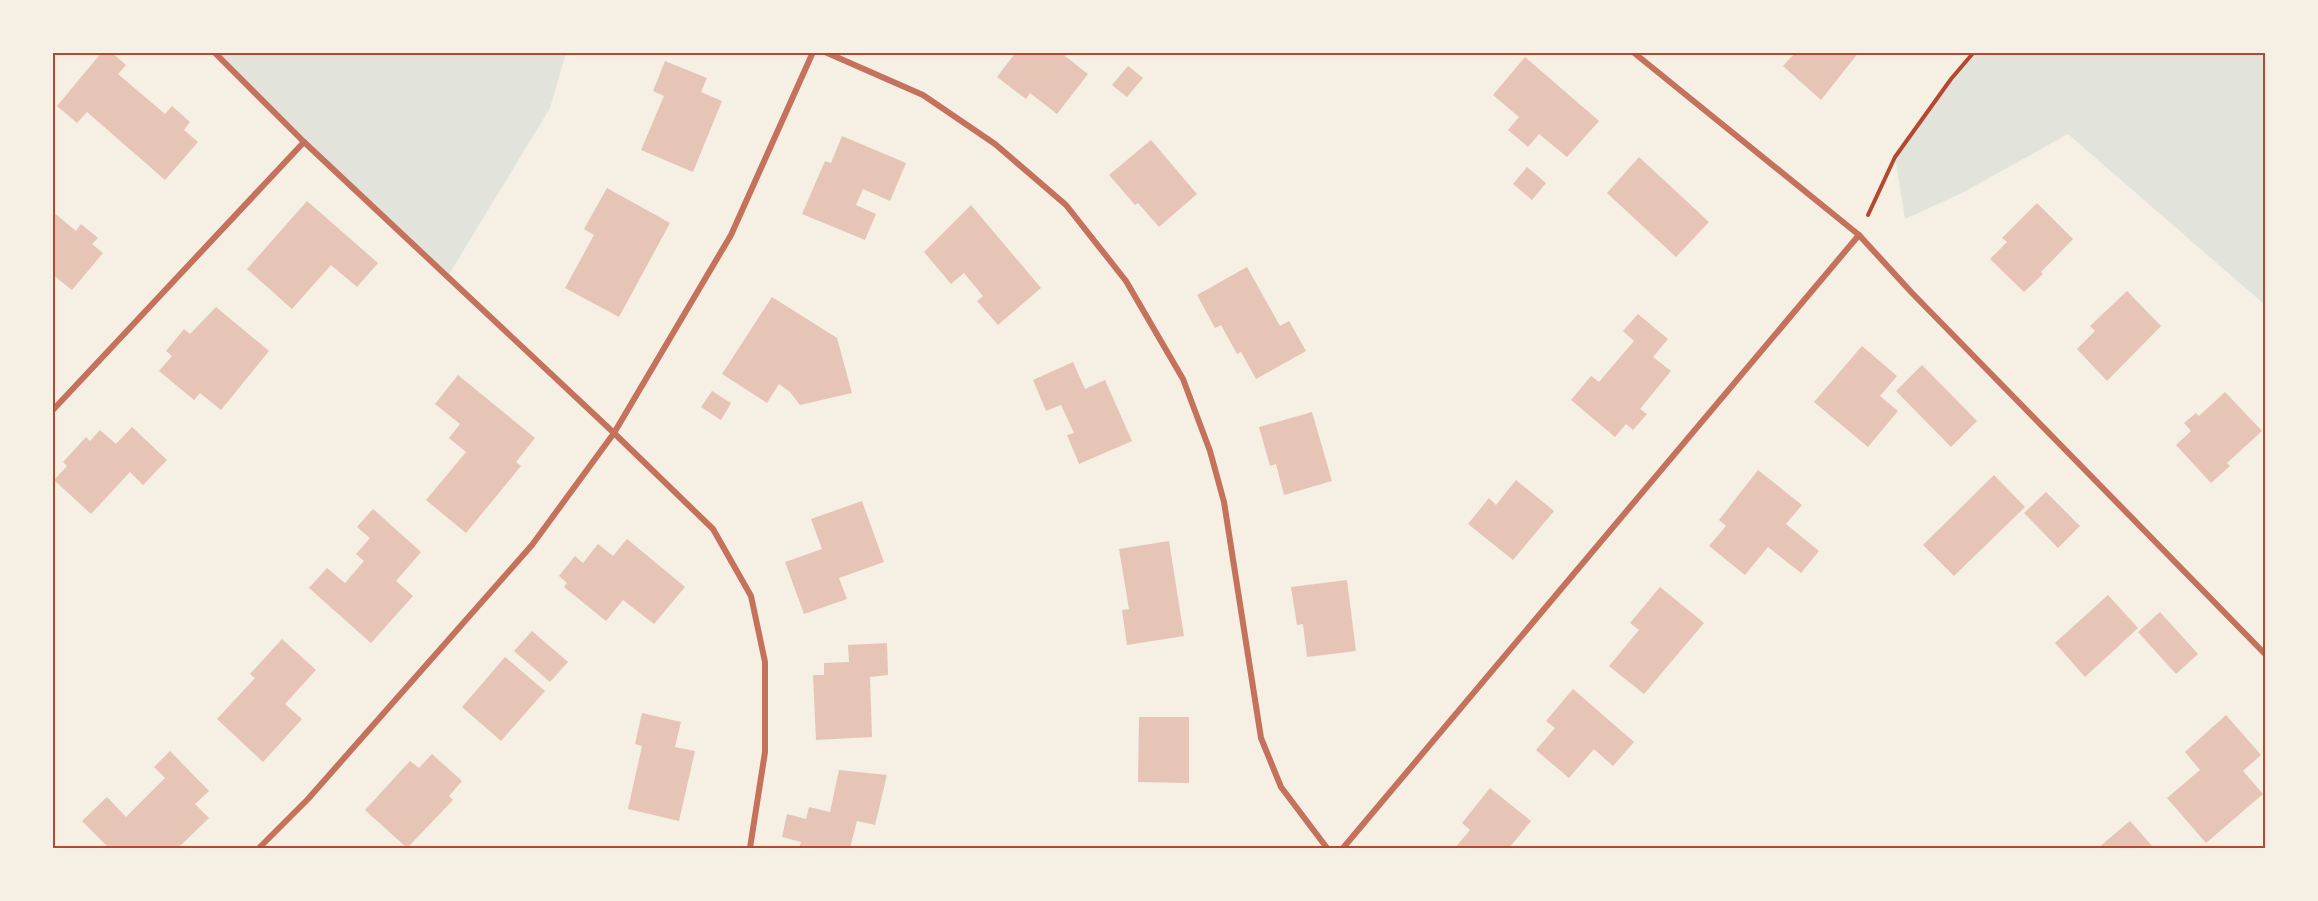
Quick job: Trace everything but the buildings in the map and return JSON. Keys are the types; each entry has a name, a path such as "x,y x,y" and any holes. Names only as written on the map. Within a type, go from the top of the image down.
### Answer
{"street":[{"path":"214,52 304,142 713,529 751,596 765,662 765,752 750,849"},
{"path":"259,849 308,799 532,545 614,433 731,235 813,52"},
{"path":"825,52 923,95 995,144 1066,204 1126,281 1183,378 1210,451 1224,502 1261,738 1268,759 1281,787 1327,849"},
{"path":"1633,52 1859,235 1920,302 2265,655"},
{"path":"52,411 304,142"},
{"path":"1343,849 1859,235"}],"path":[{"path":"1859,235 1895,157 1951,79 1974,52"}],"shaded area":[{"path":"214,53 566,53 550,108 448,276"},
{"path":"1974,53 2265,53 2265,305 2068,134 1962,193 1905,219 1895,157 1951,79"}]}
